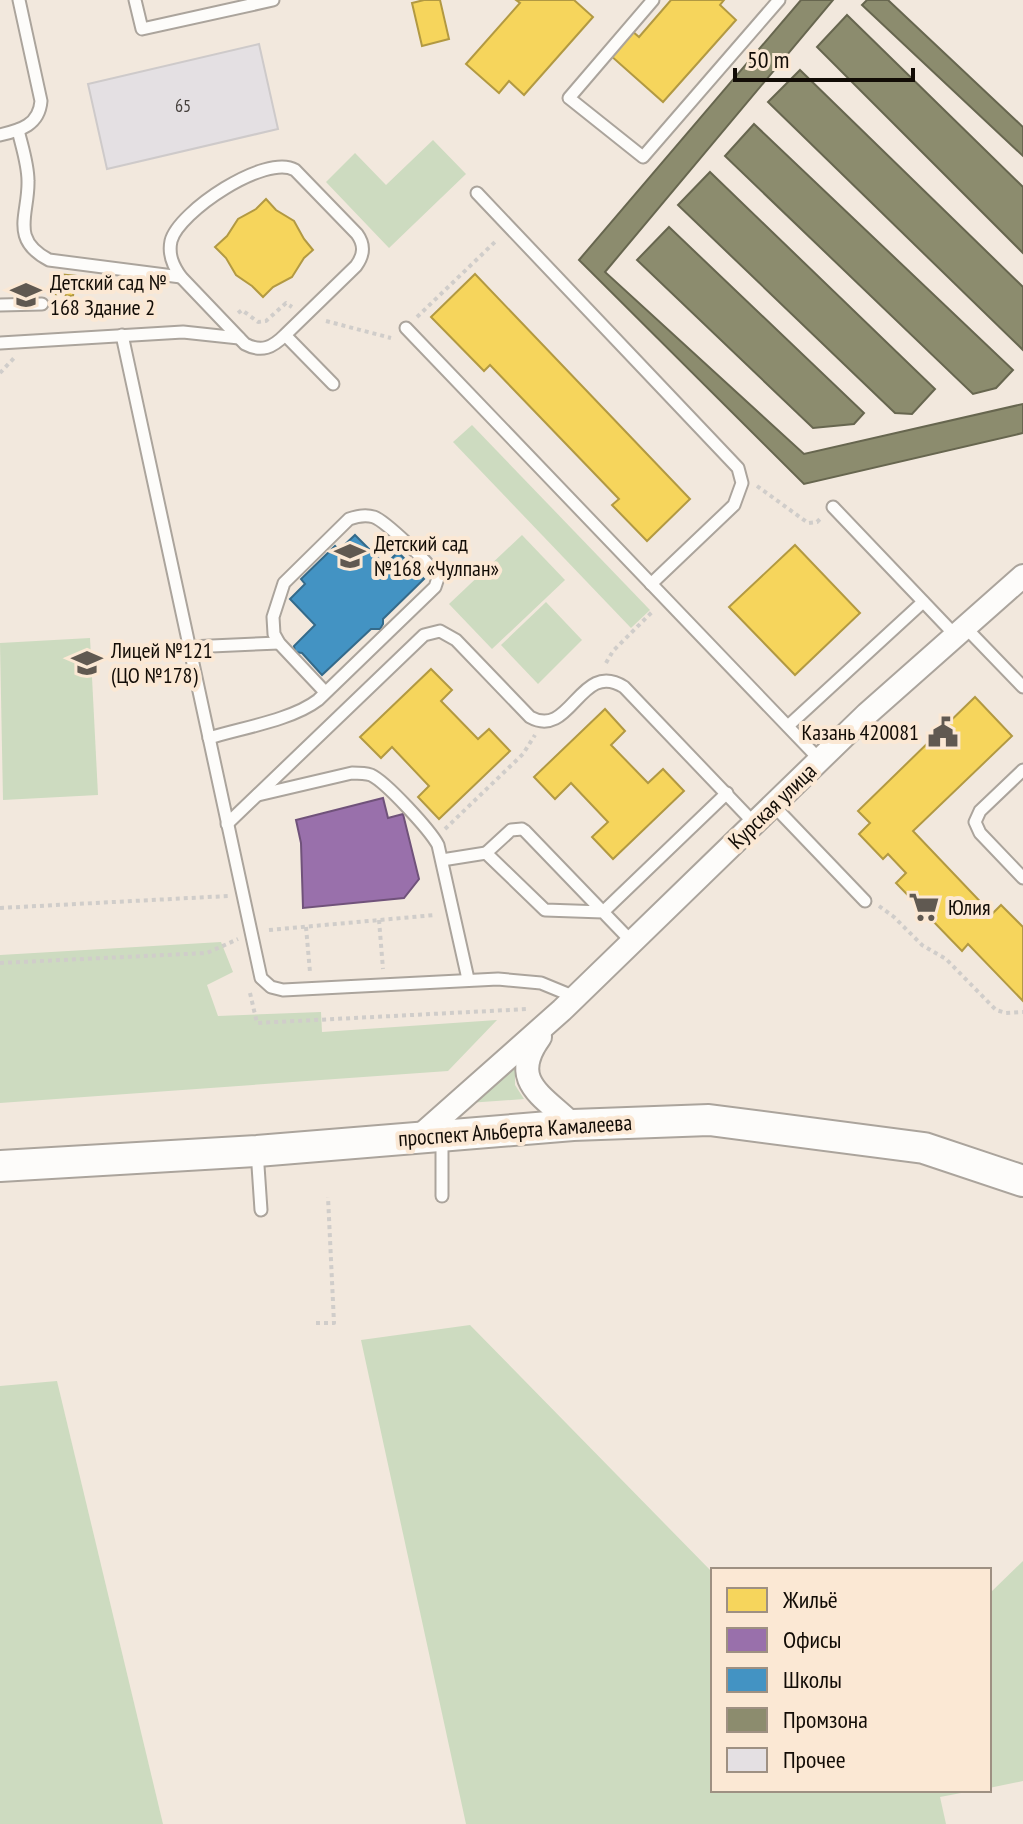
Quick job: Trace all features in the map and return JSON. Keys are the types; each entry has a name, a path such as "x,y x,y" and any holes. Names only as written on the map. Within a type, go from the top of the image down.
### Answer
{"main road":[{"name":"проспект Альберта Камалеева","path":"0,1166 257,1151 573,1125 709,1120 924,1148 1023,1181"}],"street":[{"name":"Курская улица","path":"431,1135 885,697 1023,576"},
{"name":"Курская улица","path":"569,1003 533,1048 525,1071 528,1081 573,1125"}],"lane":[{"path":"0,135 31,124 37,117 41,101 19,0"},
{"path":"135,0 142,29 273,0"},
{"path":"653,0 569,98 643,157 779,0"},
{"path":"18,130 28,178 24,227 35,251 49,260 181,277"},
{"path":"290,167 357,234 363,247 356,266 276,344 261,349 239,338 181,277 170,255 174,233 182,223 232,182 244,176 290,167"},
{"path":"477,193 733,460 741,474 740,493 734,505 651,584"},
{"path":"0,305 42,304"},
{"path":"406,328 820,760"},
{"path":"0,343 192,332 239,338"},
{"path":"122,335 242,896 259,971 265,983 283,990 498,979 541,983 569,1003"},
{"path":"285,335 333,384"},
{"path":"833,507 923,602 1023,687"},
{"path":"209,738 311,704 325,692 435,587 438,578 434,570 382,522 366,516 349,519 284,583 273,617 274,634 279,643 325,692"},
{"path":"788,726 923,602"},
{"path":"227,824 424,635 432,632 446,633 456,640 530,717 541,722 556,719 591,685 600,681 616,682 754,823"},
{"path":"189,647 279,643"},
{"path":"1023,770 980,811 975,822 980,833 1023,878"},
{"path":"257,795 352,773 368,774 380,781 435,839 468,979"},
{"path":"486,853 545,910 603,912 727,793"},
{"path":"773,805 865,901"},
{"path":"442,860 486,853 511,830 522,829 632,942"},
{"path":"431,1135 442,1196"},
{"path":"257,1151 261,1210"}],"path":[{"path":"406,328 510,227"},
{"path":"305,315 424,347"},
{"path":"741,474 808,523 817,522 833,507"},
{"path":"600,681 613,651 666,599"},
{"path":"435,839 523,754 541,722"},
{"path":"0,908 242,896"},
{"path":"865,901 883,908 922,945 942,956 996,1010 1023,1012"},
{"path":"0,963 207,953 250,932 454,913"},
{"path":"379,920 385,984"},
{"path":"306,927 312,988"},
{"path":"316,1323 334,1323 328,1197"}],"green space":[{"path":"433,140 466,174 389,248 326,182 355,153 386,185"},
{"path":"472,425 650,610 631,628 453,442"},
{"path":"522,535 565,580 492,649 449,604"},
{"path":"546,602 582,640 538,684 501,645"},
{"path":"90,638 98,795 3,800 0,643"},
{"path":"221,942 233,972 207,985 218,1016 321,1012 322,1032 497,1020 448,1071 0,1103 0,955"},
{"path":"515,1058 515,1085 524,1099 468,1103"},
{"path":"470,1325 711,1571 711,1792 966,1792 940,1797 946,1824 466,1824 361,1340"},
{"path":"57,1381 163,1824 0,1824 0,1386"},
{"path":"1023,1561 1023,1781 991,1788 991,1592"}],"building: Жильё":[{"path":"440,0 449,39 422,46 412,3"},
{"path":"516,0 574,0 593,17 524,95 509,81 499,93 466,64 520,3"},
{"path":"671,0 724,0 720,5 736,20 663,102 610,55 632,31 639,37"},
{"path":"266,199 276,210 294,221 313,250 292,277 273,287 263,297 236,275 215,247 238,219"},
{"path":"58,274 76,276 73,296 55,294"},
{"path":"475,274 690,499 647,541 612,505 619,499 490,365 484,371 431,317"},
{"path":"795,545 860,613 795,675 729,607"},
{"path":"431,669 452,690 441,701 478,739 489,729 510,751 439,819 418,797 429,786 392,747 381,758 360,737"},
{"path":"975,697 1012,736 913,831 992,914 1001,905 1023,927 1023,1001 968,944 962,951 896,883 906,873 888,854 883,859 859,834 870,823 858,811"},
{"path":"605,709 625,731 611,745 648,783 663,769 684,791 613,859 592,837 608,822 571,783 555,799 534,777"}],"building: Офисы":[{"path":"383,798 388,818 403,814 419,879 404,898 303,908 301,843 296,820"}],"building: Школы":[{"path":"355,535 385,565 398,552 424,579 383,619 380,629 371,629 322,675 302,653 295,652 294,646 315,625 290,599 305,584 301,579 335,546 339,550"}],"building: Промзона":[{"path":"801,0 833,0 605,272 804,454 1023,404 1023,433 804,484 579,260"},
{"path":"867,0 888,0 1023,127 1023,156 862,5"},
{"path":"847,15 1023,187 1023,253 817,47"},
{"path":"800,70 1023,287 1023,350 768,102"},
{"path":"754,124 1013,370 996,388 973,394 725,156"},
{"path":"710,172 935,389 912,414 895,413 678,205"},
{"path":"669,227 864,413 854,424 813,428 637,260"}],"building: Прочее":[{"path":"259,44 278,129 107,169 88,84"}],"place":[{"name":"Детский сад № 168 Здание 2","path":"26,295"},
{"name":"Детский сад №168 «Чулпан»","path":"350,556"},
{"name":"Лицей №121 (ЦО №178)","path":"87,663"},
{"name":"Казань 420081","path":"943,732"},
{"name":"Юлия","path":"924,907"}]}
